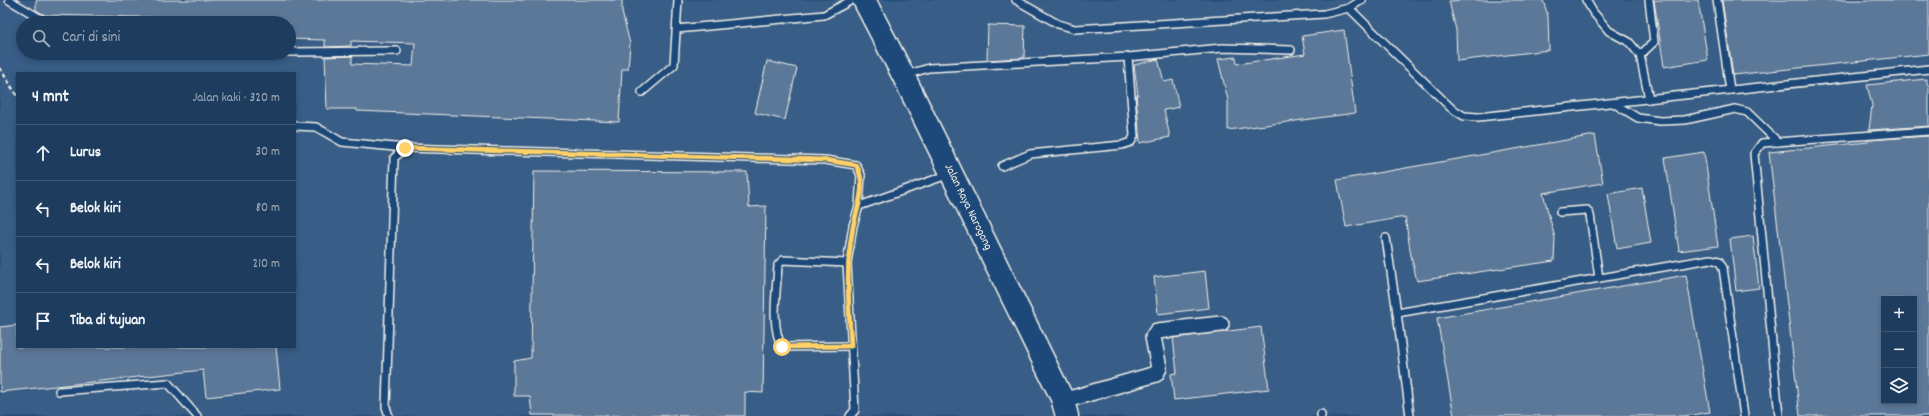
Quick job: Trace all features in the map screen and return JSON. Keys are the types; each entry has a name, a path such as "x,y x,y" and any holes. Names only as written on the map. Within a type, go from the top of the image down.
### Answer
{"main road":[{"name":"Jalan Raya Narogong","path":"864,0 903,75 1065,407"}],"street":[{"path":"1065,407 1073,398 1156,374 1159,368 1153,337 1156,331 1221,324"}],"lane":[{"path":"9,0 36,16"},
{"path":"642,92 674,65 678,0"},
{"path":"677,29 824,15 852,0"},
{"path":"1016,0 1058,24 1075,29 1324,14 1349,8 1362,0"},
{"path":"1586,0 1593,12 1609,31 1629,42 1640,55 1649,99"},
{"path":"1640,55 1654,42 1649,0"},
{"path":"1717,0 1730,90"},
{"path":"1349,8 1451,108 1464,116 1478,117 1929,69"},
{"path":"903,75 929,68 1128,57 1222,48 1291,50"},
{"path":"296,52 397,51"},
{"path":"1002,166 1030,154 1122,145 1131,142 1134,136 1128,57"},
{"path":"1613,103 1638,118 1660,121 1685,120 1735,109 1747,112 1778,142"},
{"path":"296,126 316,127 342,142 405,148 825,160 856,165 862,174 859,206 853,226 847,263 855,410 850,416"},
{"path":"1779,416 1754,154 1762,143 1929,131"},
{"path":"389,416 386,408 394,158 405,148"},
{"path":"859,206 951,173"},
{"path":"1560,212 1580,209 1587,210 1590,215 1599,278"},
{"path":"1386,238 1410,416"},
{"path":"1397,313 1710,259 1719,261 1723,268 1744,416"},
{"path":"847,263 782,260 778,265 775,324 778,341 782,347 851,346"},
{"path":"59,391 168,383 197,416"}],"path":[{"path":"0,68 16,94"}],"shaded area":[{"path":"0,0 1929,0 1929,416 0,416"}],"building":[{"path":"36,0 622,0 622,12 630,44 628,69 622,69 619,122 357,111 357,109 327,109 325,57 352,56 352,64 413,66 415,43 351,41 351,46 325,47 325,40 296,39 296,16 45,15 36,10"},
{"path":"1543,0 1548,16 1549,50 1457,61 1456,30 1449,1"},
{"path":"1654,0 1698,0 1708,60 1664,67"},
{"path":"1722,0 1929,0 1929,54 1733,75"},
{"path":"988,25 1025,26 1024,58 987,60"},
{"path":"1344,30 1355,113 1228,130 1228,100 1218,59 1236,57 1237,64 1305,54 1302,36"},
{"path":"1158,59 1164,82 1173,80 1179,107 1164,110 1170,137 1140,143 1136,95 1138,95 1134,65"},
{"path":"767,61 797,68 785,120 755,113"},
{"path":"1926,79 1929,88 1929,126 1869,130 1872,105 1867,85"},
{"path":"1595,135 1603,183 1543,193 1555,238 1554,261 1417,281 1411,256 1405,217 1346,227 1337,180"},
{"path":"1929,136 1929,416 1800,416 1769,152 1868,142 1868,140"},
{"path":"1704,152 1718,246 1679,251 1665,158"},
{"path":"534,171 747,172 749,207 766,206 763,393 745,392 745,416 532,415 530,396 514,396 514,361 531,358"},
{"path":"1642,188 1651,243 1617,249 1608,194"},
{"path":"1753,236 1759,288 1736,291 1730,239"},
{"path":"1205,271 1209,308 1158,314 1154,277"},
{"path":"1686,275 1710,412 1685,416 1454,416 1437,318"},
{"path":"16,325 16,348 276,348 280,389 206,397 203,370 0,392 0,327"},
{"path":"1261,327 1269,389 1174,400 1171,374 1177,373 1173,338"}],"route":[{"path":"405,148 825,160 856,165 862,174 859,206 853,226 847,263 851,346 782,347"}]}
